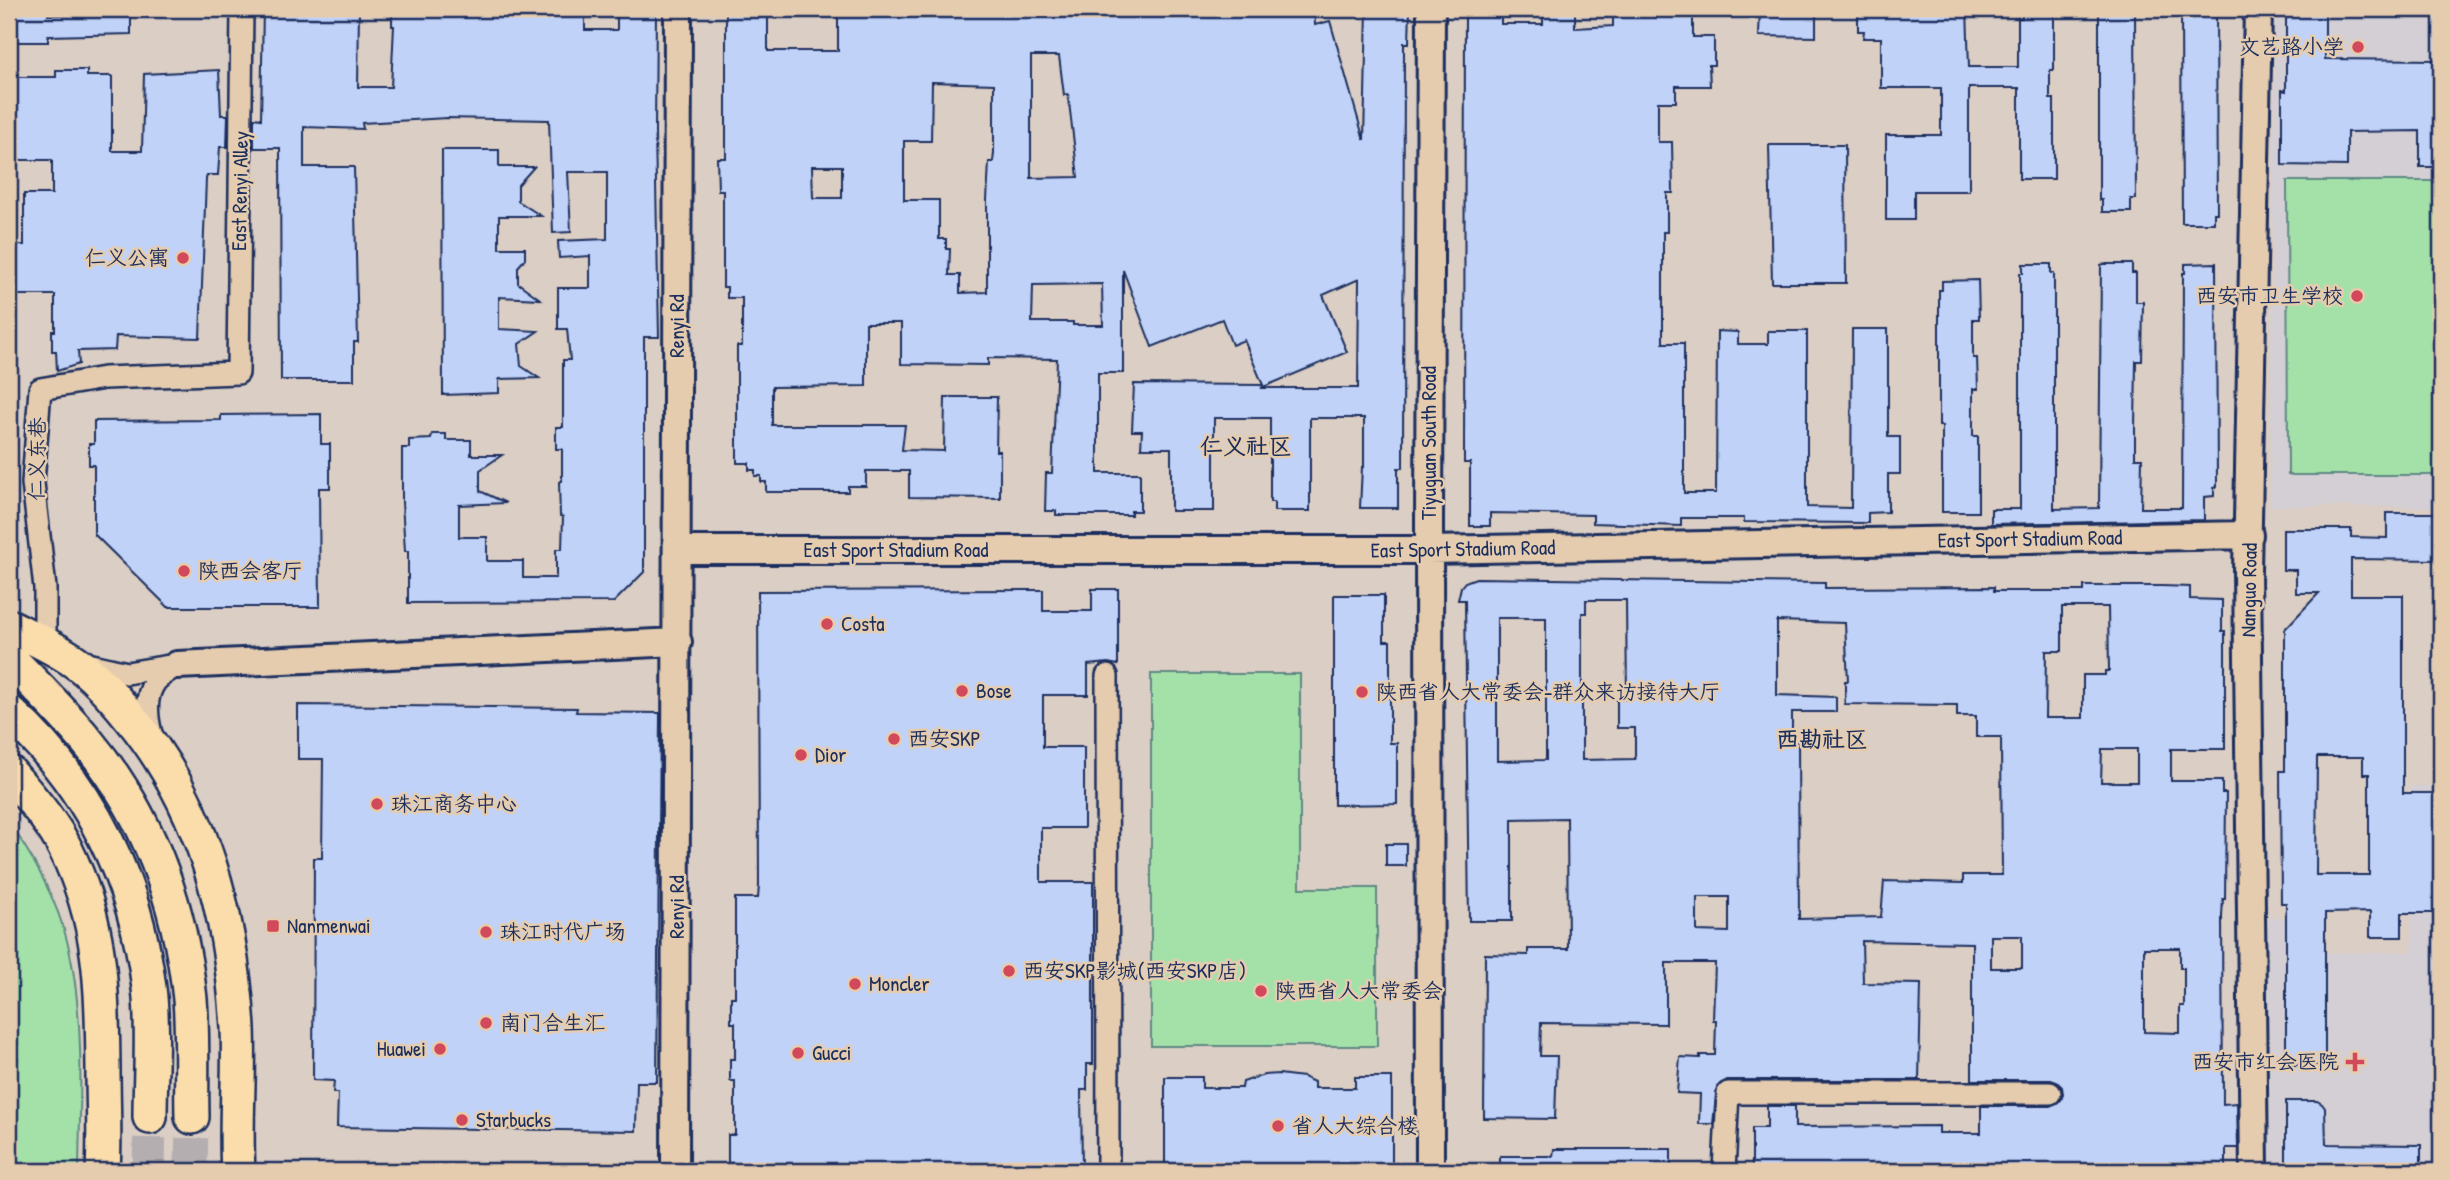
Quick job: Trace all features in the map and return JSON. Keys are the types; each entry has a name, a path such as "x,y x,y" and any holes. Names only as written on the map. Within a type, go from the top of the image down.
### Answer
{"main road":[{"path":"9,626 76,662 112,695 159,757 196,824 214,876 225,923 238,1030 239,1171"},
{"path":"9,658 87,741 118,783 156,855 173,902 183,950 190,1002 192,1117"},
{"path":"9,712 52,758 80,796 107,838 128,888 140,930 149,991 150,1117"},
{"path":"9,772 65,847 91,915 102,996 103,1171"}],"street":[{"name":"仁义东巷","path":"46,644 45,588 33,483 40,389 104,378 238,373 242,9"},
{"name":"Renyi Rd","path":"675,1171 678,9"},
{"name":"Tiyuguan South Road","path":"1430,1171 1431,9"},
{"name":"Nanguo Road","path":"2254,1171 2247,571 2258,9"},
{"name":"East Sport Stadium Road","path":"677,550 1429,550 2249,535"},
{"path":"76,662 127,673 177,664 678,642"},
{"path":"159,757 150,731 147,710 149,695 155,682 177,664"},
{"path":"1107,676 1108,1171"},
{"path":"1724,1171 1728,1093 2050,1093"}],"shaded area":[{"name":"西安市卫生学校","path":"2275,9 2441,9 2441,507 2270,506"},
{"name":"西安市红会医院","path":"2441,785 2441,1171 2267,1171 2268,918 2313,919 2312,953 2412,952 2409,787"}],"green space":[{"name":"西安市卫生学校","path":"2287,181 2441,181 2441,475 2288,475"},
{"path":"1151,674 1300,674 1300,888 1377,888 1377,1046 1151,1046"},
{"path":"9,822 30,855 56,908 72,964 80,1066 77,1171 9,1171"}],"building":[{"path":"9,9 48,9 48,15 93,15 93,9 131,9 131,34 48,36 48,42 9,42"},
{"path":"263,9 359,9 358,87 391,87 394,26 392,9 585,9 585,30 617,30 617,9 656,9 655,132 659,337 644,337 644,572 614,602 408,603 408,551 405,551 402,502 402,448 409,448 409,440 431,439 432,434 446,434 446,440 471,440 471,455 502,455 480,470 480,491 506,503 459,505 459,537 487,537 487,561 523,561 523,578 556,578 556,549 562,549 563,517 560,516 559,482 562,481 562,449 556,449 556,427 563,427 563,360 570,360 567,329 558,329 558,288 590,288 590,256 559,258 558,241 607,239 607,172 568,172 571,232 553,233 549,120 447,118 362,123 363,129 304,127 304,167 354,167 358,342 354,342 354,380 281,380 280,148 254,148 254,118 261,119"},
{"path":"726,9 768,9 768,51 838,51 838,9 1314,9 1315,25 1330,21 1364,140 1367,9 1410,9 1409,43 1404,43 1403,468 1398,468 1398,508 1360,508 1364,467 1364,418 1310,418 1310,511 1274,511 1274,502 1270,502 1270,418 1214,418 1214,511 1171,511 1171,448 1141,448 1142,431 1132,431 1134,384 1263,385 1244,340 1232,345 1222,319 1152,347 1123,270 1123,373 1098,373 1098,473 1140,473 1140,511 1131,511 1131,515 1056,515 1056,511 1045,511 1046,473 1052,473 1057,359 988,358 988,365 901,364 901,323 866,323 866,386 772,387 772,425 905,425 902,450 944,451 945,397 997,397 996,451 1000,451 1000,498 909,497 909,471 866,471 866,486 848,486 848,492 766,492 766,482 761,482 761,476 755,476 755,470 749,470 749,463 737,463 737,346 742,346 742,298 727,298 727,287 723,287 723,190 718,190 717,158 726,158","holes":["1031,56 1059,56 1064,95 1068,94 1078,177 1031,178","932,82 994,84 994,153 993,162 989,162 987,200 987,292 960,293 960,275 949,275 950,249 946,249 946,239 939,239 939,200 904,200 904,141 931,141","812,166 842,166 842,198 813,198","1359,279 1358,388 1261,388 1347,352 1323,295","1102,284 1103,325 1032,322 1033,285"]},
{"path":"1465,9 1497,9 1497,14 1501,14 1501,24 1543,24 1543,9 1575,9 1575,28 1613,26 1613,9 1693,9 1693,37 1714,37 1714,65 1709,65 1710,86 1676,86 1676,102 1658,102 1658,142 1672,142 1673,193 1667,193 1667,232 1663,232 1663,343 1684,343 1684,493 1716,493 1717,331 1738,332 1738,344 1768,344 1768,331 1807,331 1807,507 1851,508 1852,329 1888,329 1888,437 1900,437 1900,474 1888,474 1888,512 1868,513 1868,523 1744,522 1744,518 1681,518 1681,526 1593,523 1593,515 1490,513 1490,526 1470,526 1470,463 1464,463"},
{"path":"1760,9 1816,9 1816,37 1759,36"},
{"path":"1858,9 1967,9 1969,67 2018,67 2018,18 2022,18 2022,9 2054,10 2054,70 2050,70 2050,99 2054,99 2054,179 2019,179 2019,88 1969,88 1969,191 1914,191 1914,220 1886,220 1886,135 1941,135 1941,88 1881,88 1881,38 1863,38 1864,31 1858,31"},
{"path":"2099,9 2135,9 2136,199 2131,199 2131,212 2102,212 2102,200 2099,200"},
{"path":"2181,9 2216,9 2217,213 2214,213 2214,223 2182,223"},
{"path":"2286,9 2325,9 2325,59 2441,60 2441,167 2420,167 2420,131 2347,132 2347,166 2282,165 2282,90 2286,91"},
{"path":"56,70 87,70 87,76 112,76 112,151 142,151 144,74 219,70 221,115 228,115 227,147 220,147 218,175 207,175 206,179 200,338 116,336 115,350 78,351 79,364 57,371 56,351 52,351 55,295 12,295 12,245 24,245 24,194 52,194 52,160 9,160 9,77 56,77"},
{"path":"1769,145 1845,145 1846,283 1772,283"},
{"path":"442,150 499,150 499,167 534,167 518,185 518,201 541,216 499,216 499,248 525,248 525,259 518,267 518,283 540,299 499,297 499,329 538,331 519,344 521,366 539,378 499,379 499,393 443,395"},
{"path":"2216,263 2217,487 2214,488 2214,496 2204,497 2204,520 1991,524 1991,509 2020,509 2020,273 2023,273 2023,264 2051,264 2051,273 2054,273 2054,509 2099,508 2101,265 2104,264 2132,264 2132,273 2136,273 2136,302 2143,302 2142,361 2136,361 2135,428 2135,458 2142,458 2141,508 2182,508 2183,273 2185,264"},
{"path":"1978,280 1979,319 1973,319 1973,358 1977,358 1978,389 1973,389 1973,436 1978,436 1978,512 1942,512 1939,290 1942,290 1942,281"},
{"path":"321,414 321,444 330,444 330,488 319,488 320,607 168,607 94,534 94,465 89,465 89,444 94,444 94,421 221,420 221,415"},
{"path":"2387,513 2441,513 2441,560 2351,559 2351,595 2403,595 2403,793 2441,793 2441,913 2402,913 2402,937 2370,937 2370,912 2325,913 2325,1058 2323,1063 2317,1065 2286,1065 2286,903 2281,903 2280,771 2285,771 2285,629 2319,593 2296,593 2296,570 2283,570 2283,529 2351,529 2351,537 2387,538","holes":["2317,757 2363,757 2363,774 2369,774 2369,875 2316,875"]},
{"path":"1476,578 1825,583 1825,588 1994,587 1994,591 2084,591 2084,586 2162,586 2190,587 2190,599 2222,600 2222,631 2225,631 2225,749 2171,749 2171,781 2222,781 2222,793 2226,793 2225,899 2222,916 2223,1104 2237,1103 2238,1148 2226,1148 2226,1171 1752,1171 1752,1128 1767,1128 1767,1106 1795,1106 1795,1127 1939,1126 1939,1133 1981,1133 1981,1106 2050,1106 2061,1100 2062,1087 2051,1080 1972,1080 1972,943 1862,941 1863,983 1921,984 1919,1080 1727,1080 1717,1087 1713,1124 1699,1124 1700,1094 1677,1093 1680,1057 1700,1058 1700,1055 1715,1055 1715,963 1666,963 1666,1024 1541,1023 1540,1056 1557,1056 1555,1119 1484,1118 1485,954 1528,955 1528,949 1568,949 1567,818 1512,819 1512,921 1469,921 1465,600 1458,600 1465,582","holes":["1586,600 1626,600 1627,699 1617,699 1617,728 1635,728 1635,759 1582,760 1582,613 1586,613","2062,607 2108,607 2109,671 2105,671 2105,675 2083,675 2083,718 2045,718 2046,651 2062,651","1497,618 1546,618 1546,760 1497,761","1777,621 1845,623 1848,681 1845,681 1845,704 1957,705 1957,716 1976,716 1976,737 2001,737 2002,875 1963,875 1963,883 1884,881 1881,917 1799,919 1798,742 1792,742 1792,712 1836,712 1836,697 1777,695","2102,749 2137,749 2137,782 2101,782","1697,897 1729,897 1729,932 1697,931","1991,936 2022,936 2022,968 1991,968","2144,948 2180,948 2180,968 2184,968 2184,1006 2180,1006 2180,1033 2144,1032"]},
{"name":"西安SKP","path":"1092,589 1118,589 1118,665 1088,665 1088,695 1043,695 1043,747 1084,747 1084,828 1041,828 1041,882 1093,882 1093,1064 1087,1064 1087,1090 1081,1090 1082,1171 735,1171 735,1163 728,1163 728,1135 735,1135 735,1081 730,1081 730,1059 735,1059 735,1023 731,1023 731,997 735,997 735,898 758,898 759,885 758,591 1043,590 1043,611 1092,611"},
{"name":"陕西省人大常委会-群众来访接待大厅","path":"1334,595 1384,595 1384,641 1390,641 1390,743 1397,743 1397,804 1334,805"},
{"path":"298,705 577,708 576,712 660,713 657,1082 637,1082 636,1131 337,1127 338,1093 333,1093 334,1081 313,1080 314,858 322,858 323,759 298,759"},
{"path":"1386,844 1406,844 1406,866 1386,866"},
{"name":"省人大综合楼","path":"1264,1075 1303,1077 1314,1082 1314,1088 1355,1088 1355,1077 1392,1077 1392,1171 1165,1171 1165,1077 1202,1077 1202,1088 1242,1088 1243,1082"},
{"path":"2286,1101 2317,1101 2322,1104 2325,1108 2326,1144 2421,1145 2421,1171 2286,1171"},
{"path":"1554,1149 1671,1149 1671,1171 1500,1171 1500,1156 1553,1156"}],"tunnel":[{"path":"149,1171 150,1117"},
{"path":"191,1171 192,1117"}],"place":[{"name":"文艺路小学","path":"2358,47"},
{"name":"仁义公寓","path":"183,258"},
{"name":"西安市卫生学校","path":"2357,296"},
{"name":"陕西会客厅","path":"184,571"},
{"name":"Costa","path":"827,624"},
{"name":"Bose","path":"962,691"},
{"name":"陕西省人大常委会-群众来访接待大厅","path":"1362,692"},
{"name":"西安SKP","path":"894,739"},
{"name":"Dior","path":"801,755"},
{"name":"珠江商务中心","path":"377,804"},
{"name":"Nanmenwai","path":"273,926"},
{"name":"珠江时代广场","path":"486,932"},
{"name":"西安SKP影城(西安SKP店)","path":"1009,971"},
{"name":"Moncler","path":"855,984"},
{"name":"陕西省人大常委会","path":"1261,991"},
{"name":"南门合生汇","path":"486,1023"},
{"name":"Huawei","path":"440,1049"},
{"name":"Gucci","path":"798,1053"},
{"name":"西安市红会医院","path":"2355,1062"},
{"name":"Starbucks","path":"462,1120"},
{"name":"省人大综合楼","path":"1278,1126"}],"district":[{"name":"仁义社区","path":"1246,446"},
{"name":"西勘社区","path":"1822,739"}]}
